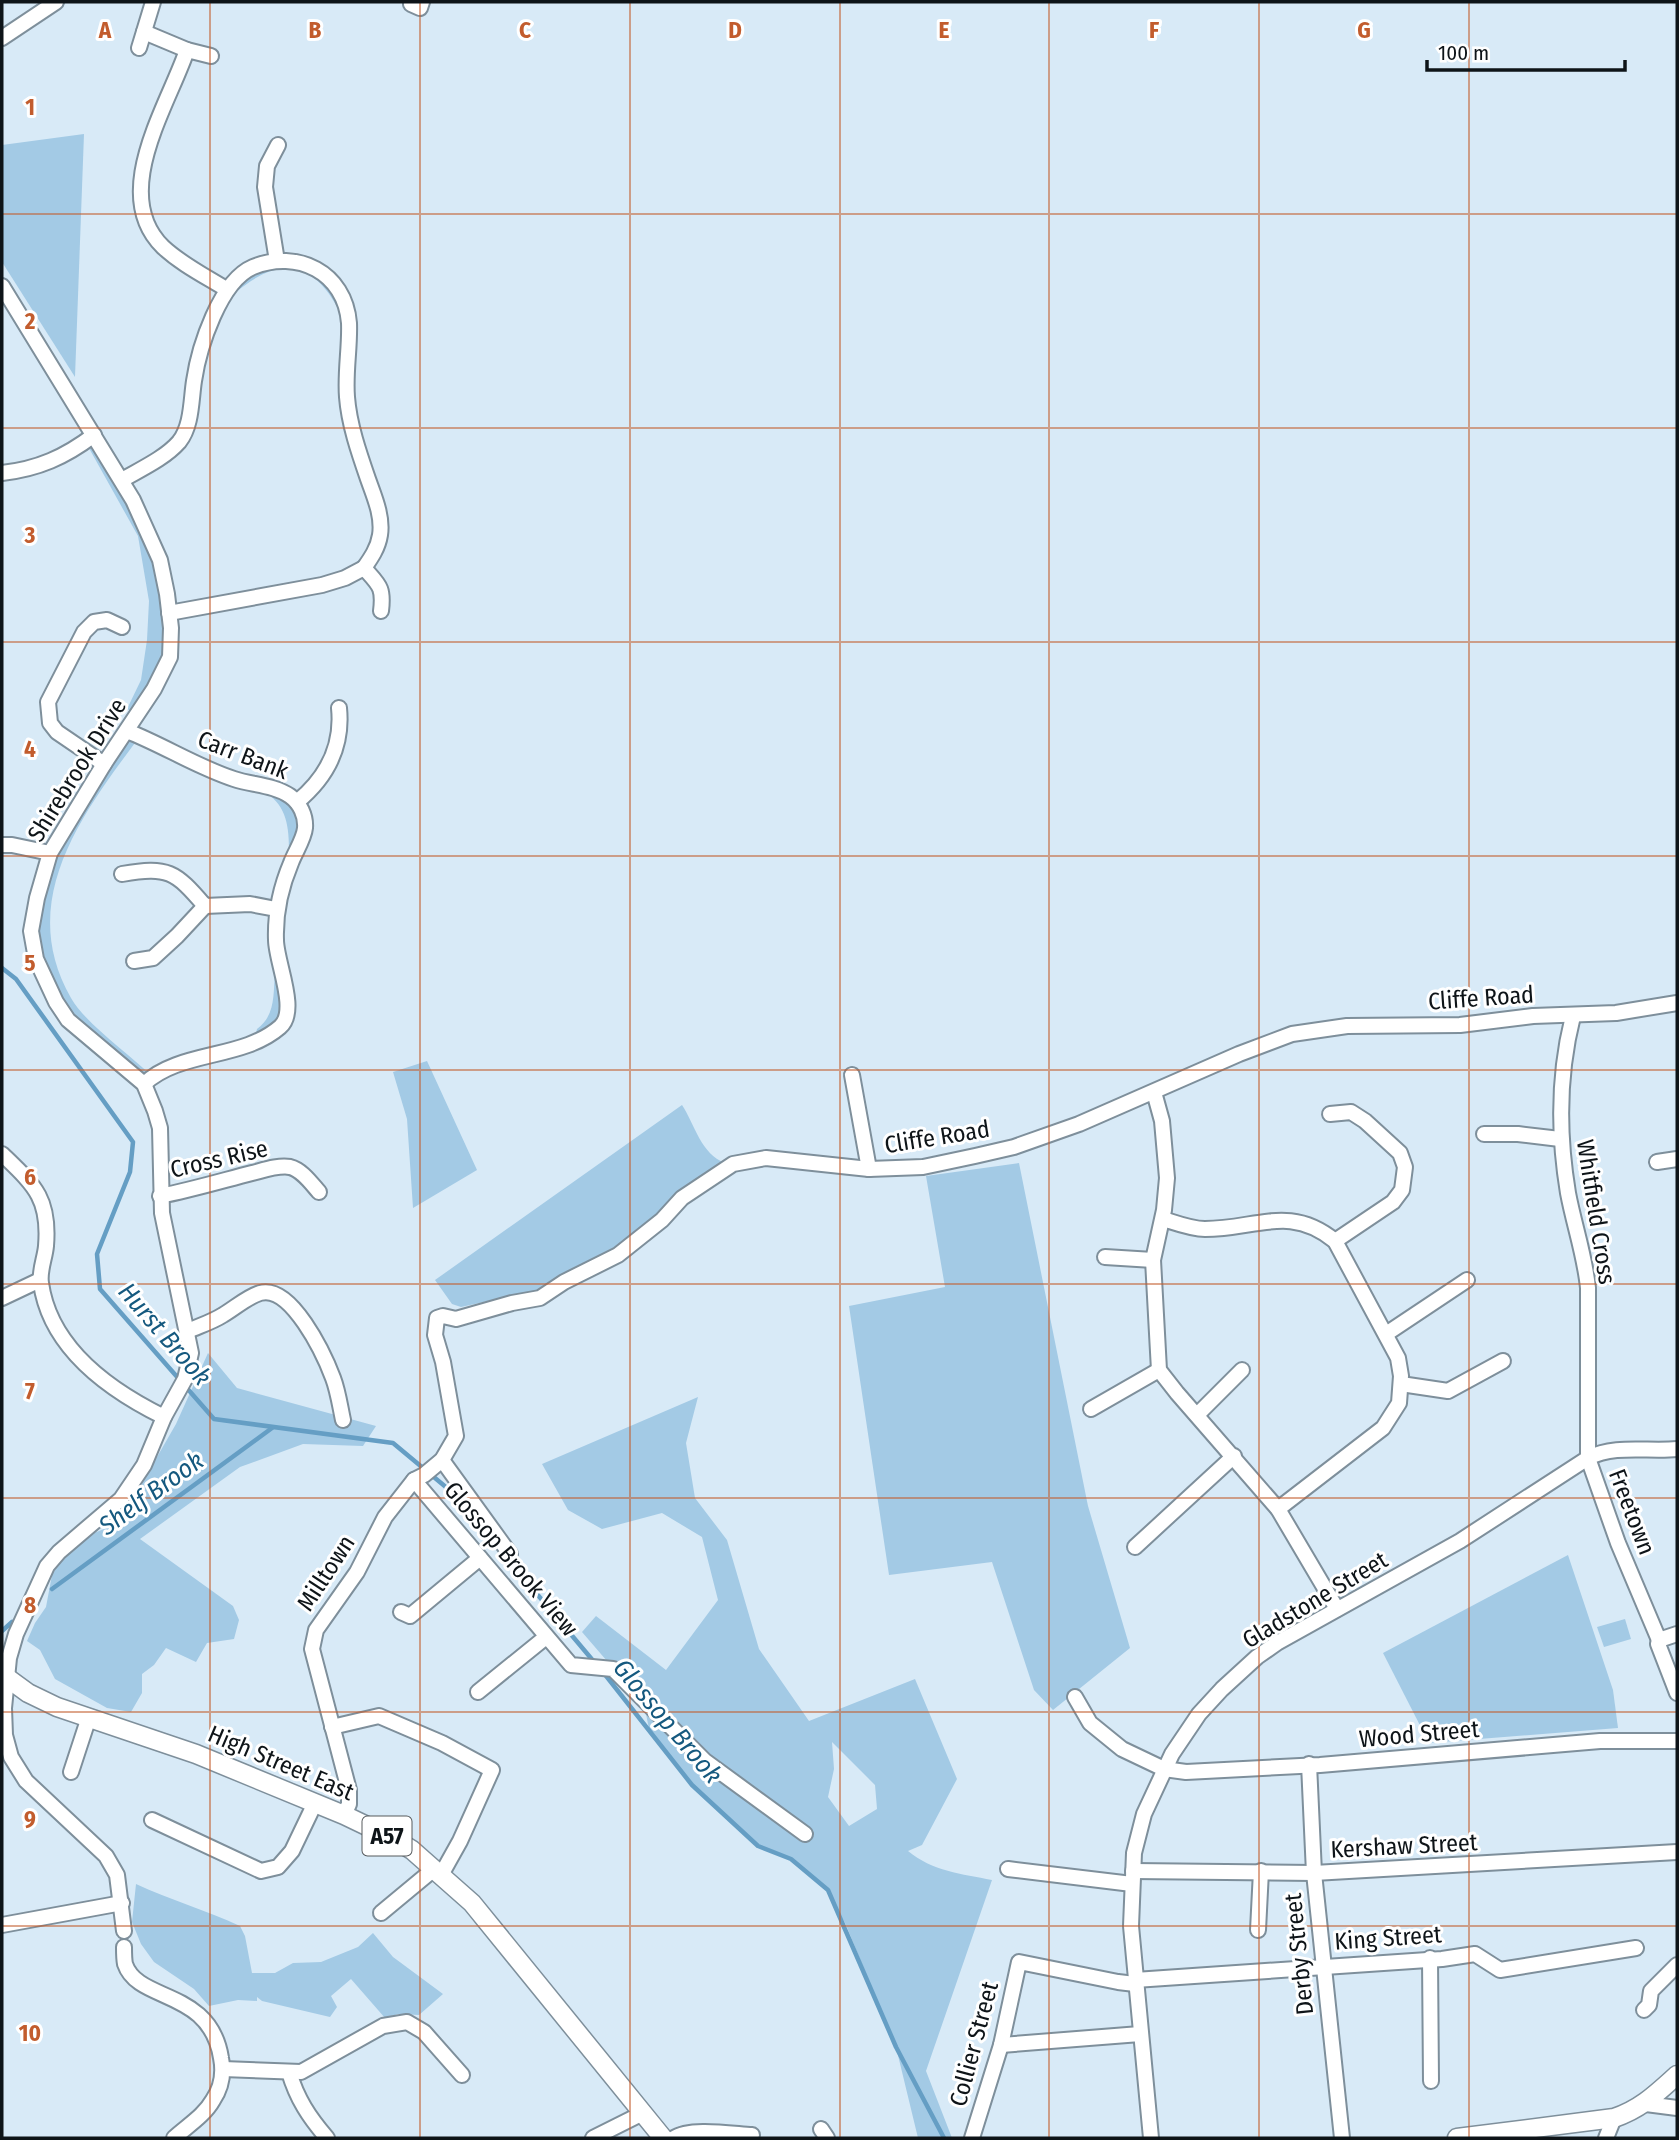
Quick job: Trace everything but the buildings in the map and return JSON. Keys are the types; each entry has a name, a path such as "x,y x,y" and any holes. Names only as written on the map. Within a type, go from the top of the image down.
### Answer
{"main road":[{"name":"High Street East","path":"4,1678 57,1707 196,1754 344,1815 412,1850 472,1903 663,2138"},
{"path":"1457,2138 1614,2118 1631,2113 1646,2104 1677,2075"}],"street":[{"path":"2,38 56,2"},
{"path":"139,48 153,2"},
{"path":"144,32 187,50 211,56"},
{"path":"187,50 176,83 159,114 149,146 140,191 143,211 149,227 162,246 226,289"},
{"path":"277,261 265,187 267,166 278,145"},
{"path":"122,480 167,453 181,440 191,408 194,379 204,339 226,289 235,278 250,268 277,261 303,262 317,267 330,278 344,301 349,321 347,396 357,442 377,504 380,534 376,549 363,568 345,578 322,585 169,614"},
{"name":"Shirebrook Drive","path":"2,286 122,480 160,560 169,614 170,657 154,689 50,853 31,930 36,959 56,1002 68,1020 144,1084 155,1111 160,1128 162,1213 191,1353 185,1379 163,1417 144,1465 121,1499 59,1552 47,1566 16,1634 4,1678 5,1735 11,1757 26,1781 106,1856 117,1875 124,1931"},
{"path":"2,473 47,464 68,454 94,435"},
{"path":"363,568 381,587 381,611"},
{"path":"104,764 57,732 50,723 48,702 84,632 94,622 107,621 121,627"},
{"path":"297,802 314,788 329,767 340,727 339,708"},
{"name":"Carr Bank","path":"127,731 233,779 270,787 287,794 297,802 304,816 305,830 282,886 276,909 275,944 288,1007 283,1025 267,1037 179,1065 152,1076 144,1084"},
{"path":"2,845 50,853"},
{"path":"122,874 145,870 181,878 205,906"},
{"path":"134,961 153,958 205,906 250,904 276,909"},
{"name":"Cliffe Road","path":"441,1462 456,1436 443,1362 435,1335 437,1318 443,1316 456,1319 540,1298 564,1282 618,1255 662,1220 682,1198 733,1164 766,1158 869,1169 923,1167 1014,1147 1079,1124 1239,1054 1292,1034 1347,1026 1460,1025 1533,1016 1616,1013 1677,1003"},
{"name":"Whitfield Cross","path":"1573,1016 1562,1066 1560,1139 1588,1288 1588,1458"},
{"path":"852,1074 869,1169"},
{"path":"1154,1092 1162,1121 1166,1160 1166,1198 1153,1260 1159,1370 1278,1509 1337,1608"},
{"path":"1330,1114 1351,1112 1365,1121 1400,1153 1405,1167 1402,1190 1392,1202 1335,1241"},
{"path":"1484,1134 1518,1134 1560,1139"},
{"path":"2,1154 34,1186 46,1213 46,1247 40,1280 46,1306 56,1325 80,1360 102,1380 163,1417"},
{"path":"1657,1162 1677,1159"},
{"name":"Cross Rise","path":"160,1196 280,1167 292,1167 305,1176 319,1192"},
{"path":"1163,1219 1200,1230 1294,1220 1318,1228 1335,1241 1398,1358 1401,1384 1399,1403 1383,1428 1278,1509"},
{"path":"1105,1257 1153,1260"},
{"path":"2,1298 40,1280"},
{"path":"1386,1334 1467,1280"},
{"path":"188,1331 220,1317 262,1292 279,1295 288,1301 306,1325 323,1355 333,1378 343,1420"},
{"path":"1401,1384 1448,1391 1503,1361"},
{"path":"1091,1409 1159,1370"},
{"path":"1197,1415 1242,1370"},
{"path":"1588,1458 1598,1453 1635,1449 1677,1449"},
{"path":"1135,1548 1234,1456"},
{"name":"Freetown","path":"1588,1458 1618,1543 1659,1640"},
{"name":"Gladstone Street","path":"1151,2138 1130,1926 1137,1835 1164,1769 1199,1714 1238,1673 1277,1643 1460,1541 1588,1458"},
{"path":"441,1462 510,1553"},
{"name":"Milltown","path":"344,1815 349,1804 349,1790 312,1649 316,1630 357,1572 385,1517 419,1478 441,1462"},
{"name":"Glossop Brook View","path":"419,1478 480,1558 571,1665 613,1668 705,1761 805,1834"},
{"path":"401,1612 410,1616 480,1558"},
{"path":"1677,1634 1659,1640 1658,1644 1677,1691"},
{"path":"478,1692 547,1637"},
{"path":"1074,1697 1096,1729 1122,1749 1164,1769"},
{"path":"332,1727 379,1716 442,1743 492,1770 460,1842 437,1872 381,1913"},
{"path":"71,1772 89,1717"},
{"name":"Wood Street","path":"1164,1769 1186,1772 1600,1741 1677,1741"},
{"name":"Derby Street","path":"1309,1764 1314,1873 1342,2138"},
{"path":"152,1819 261,1871 278,1867 292,1851 315,1803"},
{"name":"Kershaw Street","path":"1008,1868 1133,1878 1261,1871 1314,1873 1677,1852"},
{"path":"1258,1930 1261,1871"},
{"path":"2,1926 122,1903"},
{"path":"124,1947 125,1965 134,1975 149,1988 177,1999 198,2012 220,2048 223,2069 220,2087 213,2101 178,2137"},
{"name":"King Street","path":"1020,1962 1118,1982 1135,1982 1475,1954 1500,1970 1636,1948"},
{"path":"1430,1958 1431,2081"},
{"name":"Collier Street","path":"972,2138 1001,2045 1020,1962"},
{"path":"1644,2010 1649,2005 1651,1991 1677,1965"},
{"path":"223,2069 301,2072 383,2026 407,2022 424,2032 461,2074"},
{"path":"1001,2045 1140,2034"},
{"path":"289,2072 297,2096 309,2117 327,2138"},
{"path":"1646,2104 1677,2108"},
{"path":"593,2138 643,2113"},
{"path":"1606,2138 1614,2118"},
{"path":"674,2138 679,2135 710,2132 752,2135"}],"shaded area":[{"path":"84,134 75,377 2,262 2,145"},
{"path":"290,260 314,267 330,280 341,298 349,321 315,279 293,269 269,272 235,293 224,293 244,272 270,262"},
{"path":"94,435 160,560 170,657 138,715 127,709 141,680 149,601 138,536 85,441"},
{"path":"127,731 140,736 78,827 63,859 53,892 50,927 56,962 71,998 97,1028 152,1076 144,1084 68,1020 36,959 37,898 44,872"},
{"path":"266,793 287,794 305,830 289,851 283,811"},
{"path":"281,968 283,1025 254,1042 257,1029 271,1011 275,973"},
{"path":"427,1061 477,1170 413,1208 407,1119 393,1072"},
{"path":"682,1105 704,1146 725,1163 679,1190 657,1216 629,1239 539,1290 461,1307 452,1304 435,1280"},
{"path":"1019,1163 1088,1506 1130,1648 1053,1710 1034,1690 992,1562 889,1575 849,1306 945,1287 926,1176"},
{"path":"208,1353 237,1388 376,1426 363,1446 303,1444 240,1467 140,1539 233,1606 239,1620 234,1639 207,1643 196,1662 166,1648 154,1665 142,1674 142,1693 131,1712 107,1708 55,1679 40,1650 27,1641 46,1607 52,1575 69,1548 94,1533 119,1523 176,1424"},
{"path":"698,1397 686,1443 695,1498 727,1540 759,1649 809,1721 915,1679 957,1779 922,1845 908,1851 937,1867 992,1880 926,2071 952,2138 918,2138 896,2047 846,1925 828,1890 791,1859 758,1846 692,1785 649,1729 644,1704 582,1632 596,1616 666,1670 718,1600 702,1537 662,1513 602,1529 568,1510 542,1464","holes":["832,1742 875,1785 877,1809 849,1826 828,1797 834,1769"]},
{"path":"1568,1555 1613,1690 1618,1728 1429,1743 1383,1653"},
{"path":"1625,1619 1631,1639 1604,1647 1597,1627"},
{"path":"136,1884 240,1926 245,1936 252,1973 275,1973 293,1963 321,1962 358,1947 373,1933 393,1957 443,1994 419,2015 398,2014 385,2018 351,1979 331,1996 337,2007 330,2017 262,2001 257,1997 257,2001 238,2000 209,2006 194,1989 154,1962 141,1944 132,1922"}],"waterway":[{"name":"Hurst Brook","path":"2,968 16,979 133,1142 130,1172 97,1254 100,1289 214,1419 393,1443 447,1488 495,1545"},
{"name":"Shelf Brook","path":"52,1589 272,1428"},
{"name":"Glossop Brook","path":"506,1557 595,1663"},
{"name":"Shelf Brook","path":"2,1631 12,1622"},
{"name":"Glossop Brook","path":"603,1672 692,1785 758,1846 791,1859 828,1890 896,2047 944,2138"}]}
